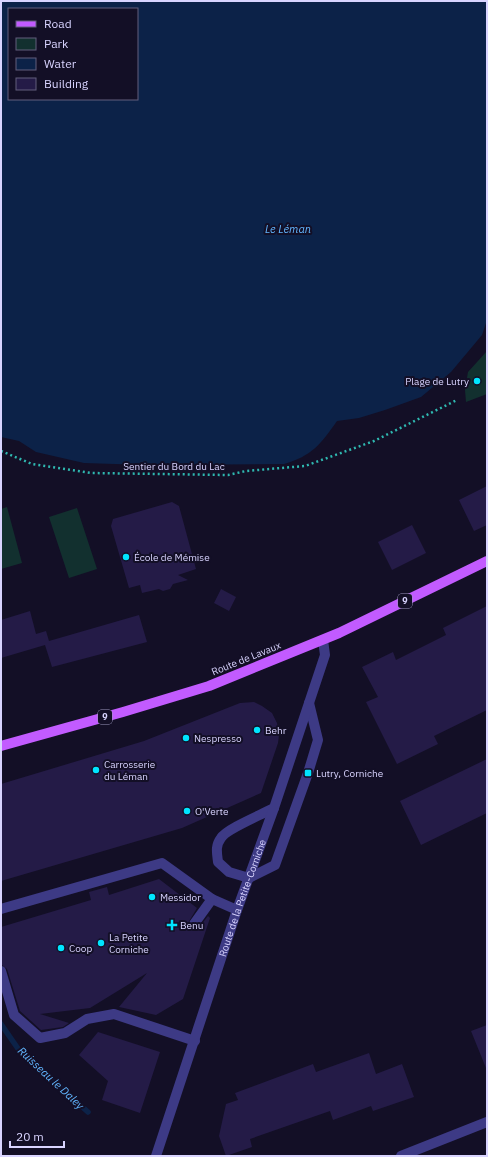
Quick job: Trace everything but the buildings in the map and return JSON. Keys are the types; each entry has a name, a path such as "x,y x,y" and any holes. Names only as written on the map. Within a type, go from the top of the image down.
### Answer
{"main road":[{"name":"Route de Lavaux","path":"1,746 209,686 323,640 487,561"}],"street":[{"name":"Route de la Petite-Corniche","path":"156,1156 237,910 274,808 325,655 323,640"},
{"path":"274,808 221,836 216,848 218,862 228,872 249,878 275,865 308,773 318,740 309,703"},
{"path":"1,909 162,863 212,899 237,910"},
{"path":"194,924 212,899"},
{"path":"1,971 14,1015 40,1038 64,1033 87,1019 114,1014 195,1041"},
{"path":"401,1156 487,1122"}],"path":[{"name":"Sentier du Bord du Lac","path":"1,451 32,464 91,473 228,475 246,470 305,466 374,441 457,400"}],"green space":[{"name":"Plage de Lutry","path":"487,351 487,394 466,402 465,390 468,372"},
{"path":"7,507 22,563 1,569 1,509"},
{"path":"77,508 97,569 69,578 49,517"}],"water":[{"name":"Le Léman","path":"1,1 487,1 487,320 482,335 451,372 421,397 359,418 337,421 321,443 309,453 294,461 284,464 146,465 84,463 36,452 19,441 1,437"}],"waterway":[{"name":"Ruisseau le Daley","path":"1,1024 21,1053 88,1112"}],"place":[{"name":"Plage de Lutry","path":"477,381"},
{"name":"École de Mémise","path":"126,557"},
{"name":"Behr","path":"257,730"},
{"name":"Nespresso","path":"186,738"},
{"name":"Carrosserie du Léman","path":"96,770"},
{"name":"Lutry, Corniche","path":"308,773"},
{"name":"O'Verte","path":"187,811"},
{"name":"Messidor","path":"152,897"},
{"name":"Benu","path":"172,925"},
{"name":"La Petite Corniche","path":"101,943"},
{"name":"Coop","path":"61,948"}]}
